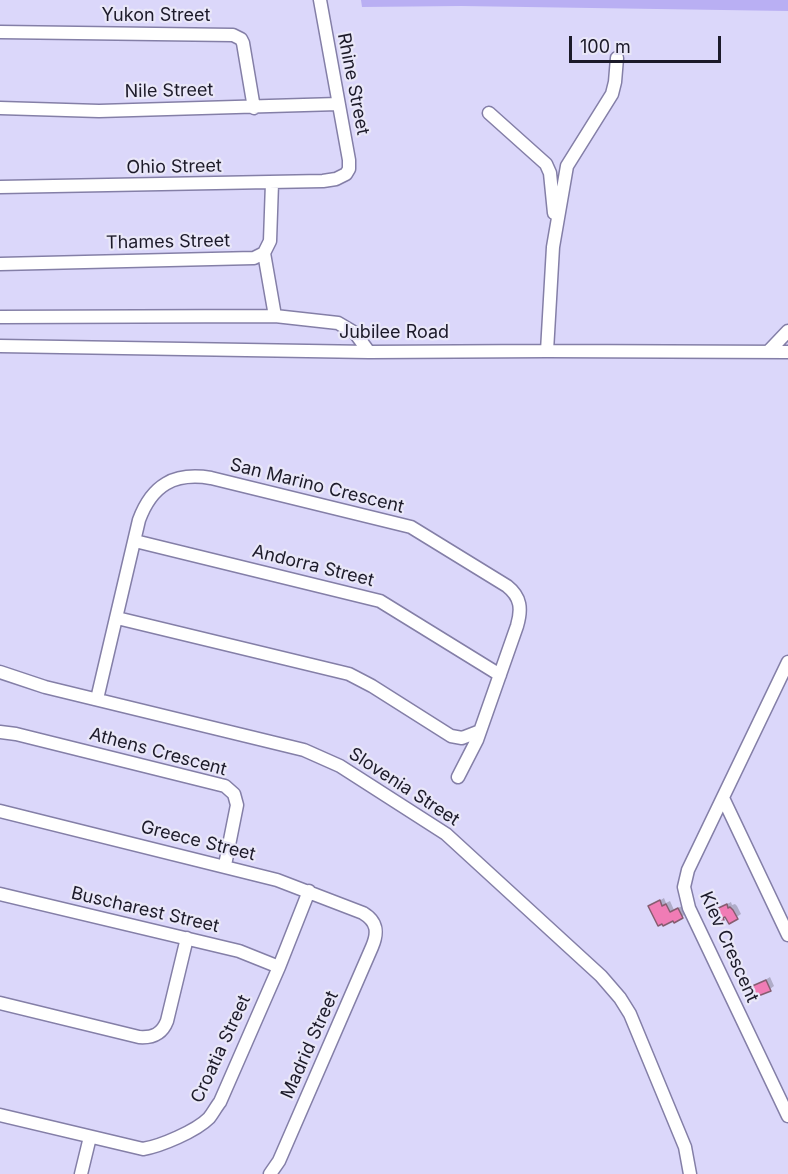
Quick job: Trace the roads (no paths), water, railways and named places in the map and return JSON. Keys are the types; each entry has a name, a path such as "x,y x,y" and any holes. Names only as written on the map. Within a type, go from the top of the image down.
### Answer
{"street":[{"name":"Rhine Street","path":"320,0 350,160 346,174"},
{"name":"Yukon Street","path":"0,32 233,35 241,39 243,43 254,108"},
{"path":"547,351 553,255 567,166 612,94 616,58"},
{"name":"Nile Street","path":"0,108 99,111 338,105"},
{"path":"489,113 546,164 550,173 556,229"},
{"name":"Ohio Street","path":"0,187 272,183 323,181 336,179 346,174"},
{"path":"272,183 270,241 264,253 274,316"},
{"name":"Thames Street","path":"0,264 244,259 254,258 264,253"},
{"path":"0,317 274,316 338,323 355,333 369,352"},
{"path":"768,352 788,331"},
{"name":"Jubilee Road","path":"0,346 369,352 788,352"},
{"name":"San Marino Crescent","path":"97,699 142,511 154,492 172,480 195,476 411,527 515,593 520,604 520,616 480,731 458,777"},
{"name":"Andorra Street","path":"135,541 374,599 393,608 500,675"},
{"path":"117,618 349,674 372,686 450,736 462,738 480,731"},
{"name":"Kiev Crescent","path":"788,662 684,882 684,893 689,908 788,1116"},
{"name":"Slovenia Street","path":"0,672 45,687 304,750 340,766 446,834 593,967 620,998 630,1014 686,1149 690,1174"},
{"name":"Athens Crescent","path":"0,732 225,786 234,794 237,805 225,865"},
{"path":"723,798 788,935"},
{"name":"Greece Street","path":"0,811 282,881 363,913 370,918 376,928"},
{"name":"Croatia Street","path":"0,1115 135,1148 148,1148 160,1144 208,1119 220,1102 279,967 309,891"},
{"name":"Buscharest Street","path":"0,894 239,951 279,967"},
{"name":"Madrid Street","path":"270,1174 279,1161 372,947 376,928"},
{"path":"0,1003 139,1037 153,1036 161,1031 167,1021 187,938"},
{"path":"81,1174 90,1137"}]}
